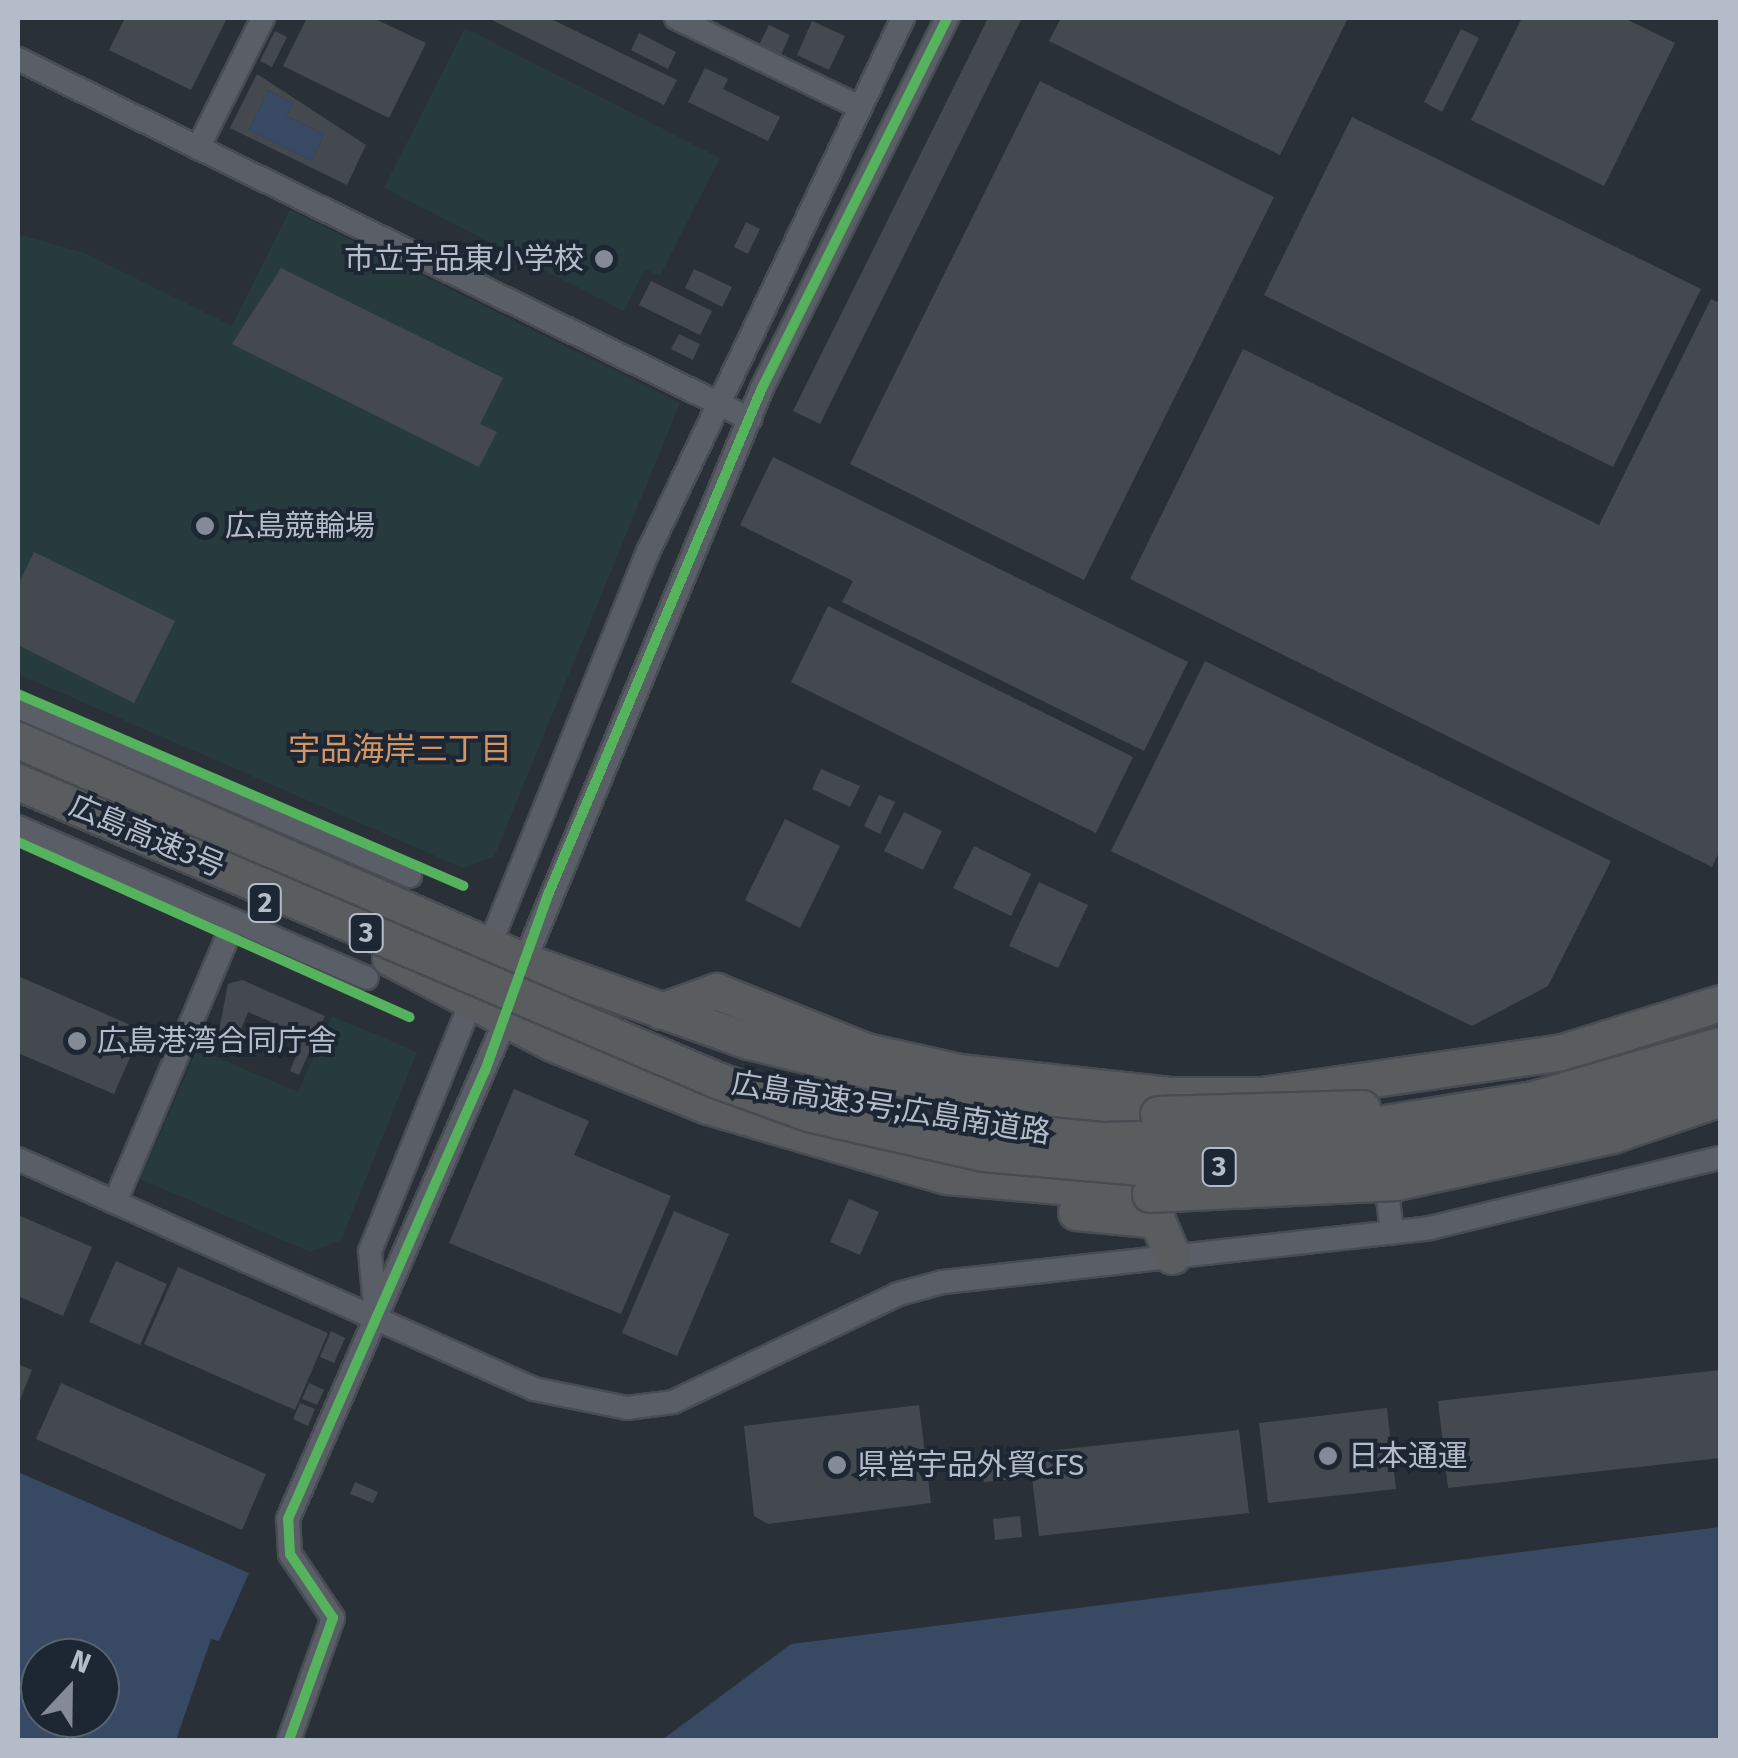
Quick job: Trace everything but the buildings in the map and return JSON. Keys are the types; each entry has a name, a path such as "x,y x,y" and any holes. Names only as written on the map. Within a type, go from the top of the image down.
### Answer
{"highway":[{"name":"2","path":"18,740 524,961 662,1010"},
{"name":"広島高速3号","path":"18,782 717,1080"},
{"name":"2","path":"18,797 334,934 630,1075"},
{"path":"662,1010 716,992 866,1051 1050,1084 1261,1095 1374,1082 1562,1052 1720,1003"},
{"path":"662,1010 929,1090 1158,1114 1372,1108 1720,1028"},
{"name":"広島高速3号;広島南道路","path":"717,1080 995,1131 1213,1141 1432,1120 1720,1045"},
{"name":"広島高速3号;広島南道路","path":"717,1080 897,1136 1151,1168 1436,1149 1519,1134 1720,1073"},
{"path":"630,1075 946,1176 1150,1194 1397,1182 1612,1135 1720,1098"},
{"path":"630,1075 656,1109 807,1160 981,1202 1157,1220 1172,1256"}],"street":[{"path":"198,148 263,18"},
{"path":"676,18 858,107"},
{"path":"376,1318 370,1252 472,1000 489,946 717,404 903,18"},
{"path":"289,1740 333,1618 290,1554 288,1519 508,1017 524,961 750,419 947,18"},
{"path":"18,59 750,419"},
{"path":"18,707 410,876"},
{"path":"18,827 367,978"},
{"path":"66,848 104,833"},
{"path":"333,844 348,886"},
{"path":"115,1202 234,921"},
{"path":"302,950 334,934"},
{"path":"1374,1082 1392,1233"},
{"path":"18,1159 534,1388 627,1408 716,1385 913,1290 1172,1256 1392,1233 1720,1158"}],"green space":[{"path":"465,28 720,158 660,276 645,269 624,311 384,188"},
{"path":"290,210 680,403 494,857 463,868 18,674 18,234 85,253 232,326"},
{"path":"332,1016 417,1052 341,1240 310,1252 140,1179 197,1049 298,1092"}],"water":[{"path":"268,90 293,103 287,116 324,134 312,161 249,130"},
{"path":"18,1472 249,1573 219,1641 211,1639 176,1740 18,1740"},
{"path":"1720,1527 1720,1740 662,1740 791,1644"}],"cycle path":[{"path":"289,1740 333,1618 290,1554 288,1519 485,1071 548,895 762,388 947,18"},
{"path":"18,694 463,886"},
{"path":"18,842 410,1017"}],"place":[{"name":"市立宇品東小学校","path":"604,259"},
{"name":"広島競輪場","path":"205,526"},
{"name":"広島港湾合同庁舎","path":"77,1041"},
{"name":"日本通運","path":"1328,1456"},
{"name":"県営宇品外貿CFS","path":"837,1465"}],"district":[{"name":"宇品海岸三丁目","path":"400,749"}]}
